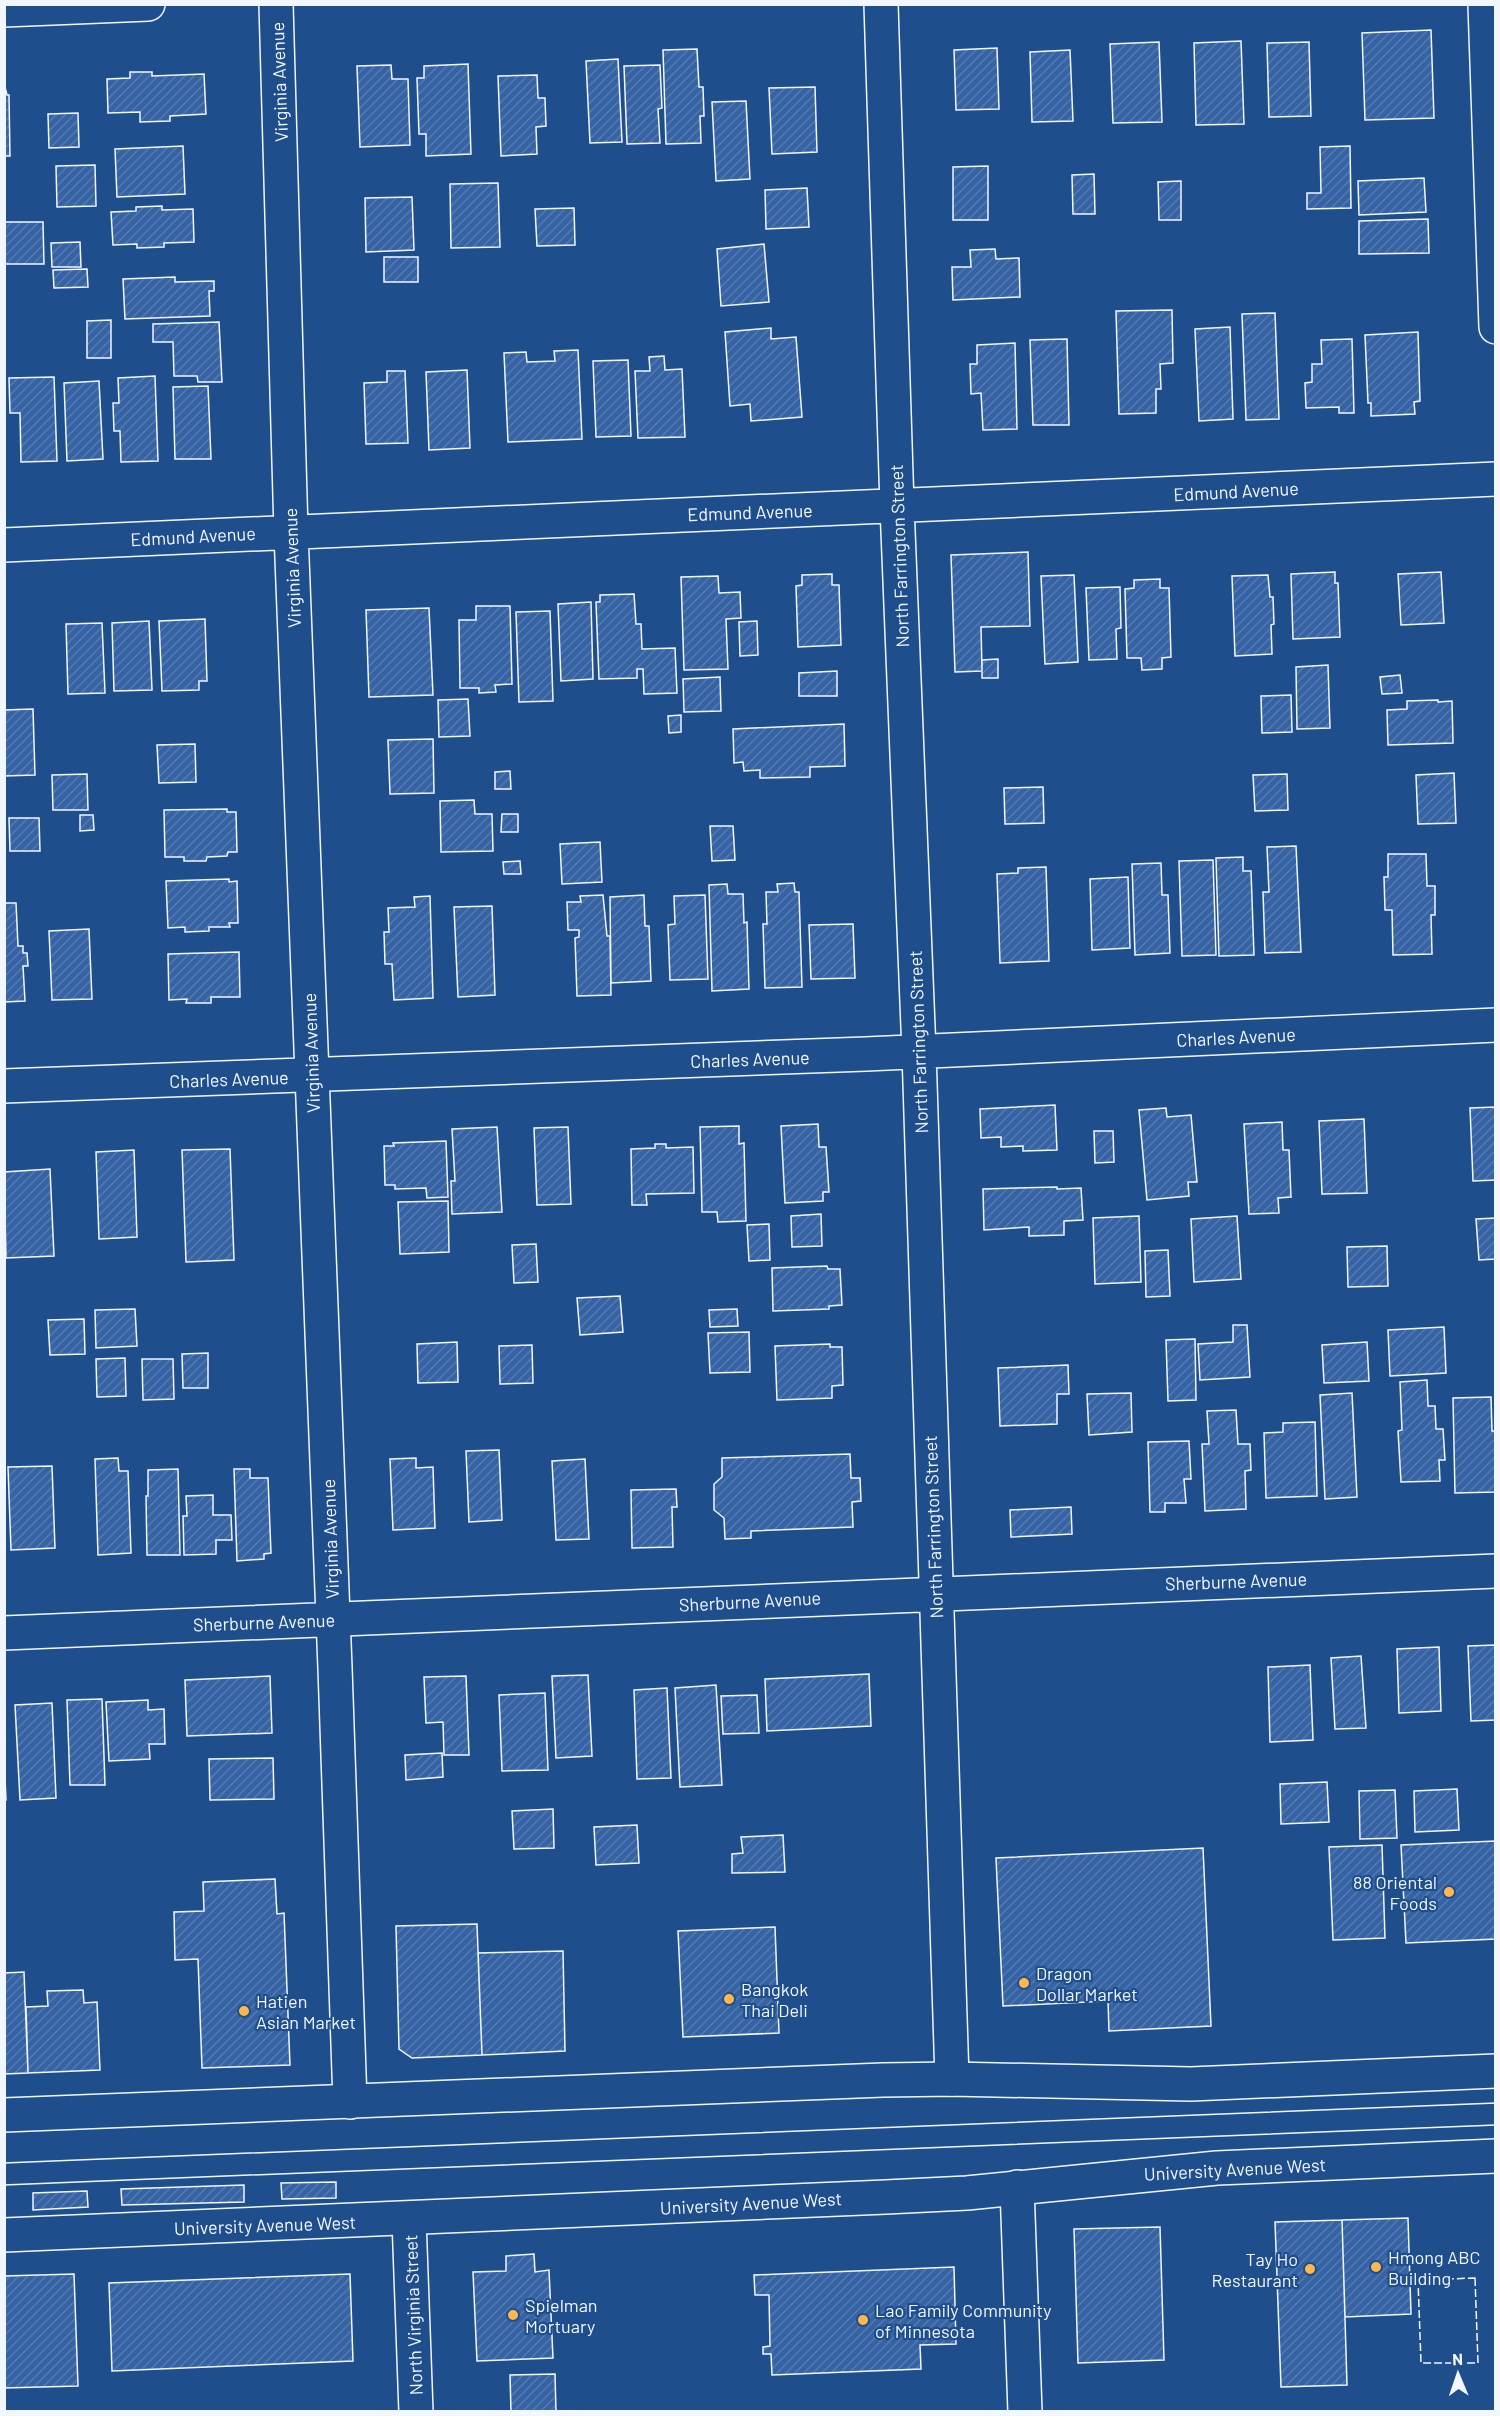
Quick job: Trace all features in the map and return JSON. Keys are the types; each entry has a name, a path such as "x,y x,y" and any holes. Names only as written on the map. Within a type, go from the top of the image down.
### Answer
{"street":[{"path":"4,10 148,4"},
{"name":"Virginia Avenue","path":"276,4 291,532 350,2102"},
{"name":"North Farrington Street","path":"881,4 897,506 919,1052 951,2079"},
{"path":"1485,4 1496,327"},
{"name":"Edmund Avenue","path":"4,545 1496,479"},
{"name":"Charles Avenue","path":"4,1086 919,1052 1496,1025"},
{"name":"Sherburne Avenue","path":"4,1633 1496,1571"},
{"path":"4,2115 830,2082 951,2079 1191,2084 1496,2071"},
{"name":"University Avenue West","path":"4,2235 886,2197 1217,2168 1496,2156"},
{"path":"1017,2187 1026,2412"},
{"name":"North Virginia Street","path":"409,2219 416,2412"}],"building":[{"path":"1431,30 1434,118 1365,120 1362,33"},
{"path":"1241,41 1244,124 1196,125 1194,43"},
{"path":"1159,42 1162,122 1113,123 1110,44"},
{"path":"1309,42 1311,116 1269,117 1267,43"},
{"path":"997,48 999,109 956,110 954,50"},
{"path":"697,49 699,87 703,87 704,116 700,116 701,143 666,144 663,50"},
{"path":"1070,50 1073,121 1032,122 1030,52"},
{"path":"618,59 622,142 590,143 586,61"},
{"path":"468,64 471,154 426,156 426,134 419,134 417,78 424,78 424,66"},
{"path":"391,65 392,79 408,79 410,145 360,147 357,66"},
{"path":"660,65 662,108 658,109 660,143 627,144 624,66"},
{"path":"130,72 152,72 152,76 204,74 206,114 170,116 170,121 140,122 140,112 108,113 107,79 130,78"},
{"path":"537,75 538,98 545,98 546,126 536,127 537,154 501,156 498,76"},
{"path":"4,83 7,95 9,95 10,156 4,156"},
{"path":"815,87 817,152 772,154 769,88"},
{"path":"746,101 750,179 716,181 712,102"},
{"path":"78,113 79,147 49,148 48,114"},
{"path":"183,146 185,194 117,197 115,149"},
{"path":"1350,146 1351,208 1307,209 1307,193 1321,193 1320,147"},
{"path":"95,165 96,206 57,207 56,166"},
{"path":"988,166 988,220 953,220 953,167"},
{"path":"1094,174 1095,214 1073,214 1072,175"},
{"path":"1424,178 1426,212 1359,215 1358,181"},
{"path":"1181,181 1181,220 1159,220 1158,182"},
{"path":"498,183 500,247 451,248 450,184"},
{"path":"807,188 809,227 766,229 765,190"},
{"path":"412,197 414,250 366,252 365,198"},
{"path":"162,206 162,210 193,209 194,242 164,243 164,247 137,248 137,244 113,245 111,212 136,211 136,207"},
{"path":"574,208 575,245 537,246 535,209"},
{"path":"1428,219 1429,253 1359,254 1359,221"},
{"path":"5,222 43,222 44,264 5,264"},
{"path":"80,242 81,267 52,267 51,243"},
{"path":"764,244 769,302 721,306 717,249"},
{"path":"995,249 996,259 1019,258 1020,297 953,300 952,267 971,267 970,250"},
{"path":"384,257 418,257 418,282 384,282"},
{"path":"87,269 88,287 54,288 53,270"},
{"path":"175,277 175,282 214,281 214,291 209,291 210,316 125,319 123,279"},
{"path":"1172,310 1173,363 1160,364 1161,389 1156,389 1156,413 1119,414 1116,311"},
{"path":"1275,313 1279,419 1246,420 1242,314"},
{"path":"111,320 111,358 87,358 87,321"},
{"path":"219,322 222,382 198,382 197,376 174,376 173,342 153,342 153,324"},
{"path":"1230,327 1233,419 1199,421 1195,329"},
{"path":"771,328 771,339 796,337 802,417 751,421 750,404 730,406 725,332"},
{"path":"1418,332 1420,401 1414,402 1415,414 1371,416 1371,403 1368,403 1365,335"},
{"path":"1067,339 1069,425 1033,425 1030,340"},
{"path":"1352,339 1354,413 1339,413 1339,407 1306,408 1305,383 1312,382 1312,364 1322,364 1321,340"},
{"path":"1015,343 1017,429 983,430 981,393 971,394 970,364 977,364 977,345"},
{"path":"578,350 582,439 508,442 504,353 526,352 527,362 555,361 554,351"},
{"path":"664,356 665,370 682,369 685,437 638,438 635,371 650,371 649,357"},
{"path":"628,360 631,436 596,437 593,361"},
{"path":"467,370 470,448 429,450 426,372"},
{"path":"387,371 405,371 408,443 366,444 364,383 387,382"},
{"path":"155,376 158,461 121,462 120,431 114,431 113,403 119,403 118,378"},
{"path":"54,377 57,461 21,462 20,413 10,413 9,378"},
{"path":"99,381 103,459 67,461 64,383"},
{"path":"208,386 211,459 175,459 173,387"},
{"path":"1028,552 1030,626 981,627 982,671 955,672 951,555"},
{"path":"1335,572 1335,583 1338,583 1340,637 1293,639 1291,574"},
{"path":"1441,572 1444,623 1401,625 1398,574"},
{"path":"832,574 832,585 839,585 841,645 798,647 796,586 802,585 802,575"},
{"path":"1074,575 1078,662 1045,664 1041,576"},
{"path":"1268,575 1270,597 1273,597 1272,654 1235,656 1232,576"},
{"path":"718,576 719,593 740,592 741,618 726,619 728,669 684,670 681,577"},
{"path":"1160,579 1160,588 1169,588 1171,657 1162,658 1162,669 1142,670 1141,658 1127,658 1125,589 1134,588 1134,580"},
{"path":"1120,587 1121,628 1116,629 1117,659 1089,660 1086,588"},
{"path":"634,594 636,624 641,624 642,649 675,648 677,693 644,694 643,669 637,669 637,678 599,679 596,602 600,602 600,595"},
{"path":"591,602 593,679 561,681 558,604"},
{"path":"476,606 510,606 512,684 495,685 496,692 479,693 479,688 460,688 459,620 476,620"},
{"path":"429,608 433,695 369,697 366,610"},
{"path":"550,611 553,701 519,702 516,612"},
{"path":"205,619 207,681 199,681 199,690 162,691 159,621"},
{"path":"149,621 152,690 114,691 112,623"},
{"path":"757,621 758,655 740,656 739,622"},
{"path":"102,623 105,693 68,694 66,624"},
{"path":"998,659 998,678 982,678 982,660"},
{"path":"1328,665 1330,728 1297,729 1296,667"},
{"path":"837,671 837,696 799,696 799,673"},
{"path":"1400,675 1402,693 1382,694 1380,677"},
{"path":"720,677 721,711 684,712 683,679"},
{"path":"1291,695 1292,732 1262,733 1261,696"},
{"path":"468,699 470,736 439,737 438,700"},
{"path":"1438,700 1438,702 1452,701 1453,743 1388,745 1387,710 1407,709 1407,701"},
{"path":"33,709 35,775 4,776 4,710"},
{"path":"681,715 681,732 669,733 668,716"},
{"path":"844,724 845,766 810,767 810,777 760,778 760,770 744,771 743,762 734,763 733,729"},
{"path":"433,739 434,793 390,794 388,740"},
{"path":"195,744 196,782 159,783 157,745"},
{"path":"510,771 511,789 495,789 495,772"},
{"path":"1454,773 1456,823 1418,824 1416,775"},
{"path":"87,774 88,810 53,810 52,775"},
{"path":"1287,774 1288,810 1255,811 1253,775"},
{"path":"1043,787 1044,823 1005,824 1004,788"},
{"path":"474,800 475,814 492,814 493,851 441,852 440,801"},
{"path":"227,809 227,812 236,812 237,852 228,852 227,856 207,857 206,861 184,861 184,857 165,857 164,810"},
{"path":"502,814 518,814 518,832 501,832"},
{"path":"80,815 93,815 94,830 80,831"},
{"path":"9,818 39,818 40,851 10,851"},
{"path":"710,826 733,826 735,860 712,861"},
{"path":"600,842 602,882 562,884 560,844"},
{"path":"1296,846 1301,952 1265,953 1263,892 1269,892 1267,847"},
{"path":"1388,854 1426,854 1427,886 1435,886 1435,915 1431,915 1432,954 1393,955 1392,910 1385,910 1384,877 1388,877"},
{"path":"1243,857 1243,871 1251,871 1254,955 1219,956 1216,858"},
{"path":"1213,860 1216,955 1182,956 1179,861"},
{"path":"520,861 521,874 504,874 503,862"},
{"path":"1161,863 1162,895 1168,895 1170,953 1135,955 1132,864"},
{"path":"1046,867 1049,961 1000,963 997,874 1018,873 1018,868"},
{"path":"1128,877 1130,948 1092,950 1090,879"},
{"path":"229,879 229,882 237,881 238,923 229,923 230,927 209,927 209,931 185,932 185,927 168,928 166,881"},
{"path":"794,883 795,892 799,892 802,987 765,988 763,924 767,924 766,892 778,892 777,884"},
{"path":"727,884 728,894 743,894 744,923 747,922 749,989 712,991 709,885"},
{"path":"603,895 607,936 610,936 611,995 577,996 575,938 579,937 579,930 568,930 567,902 581,902 580,896"},
{"path":"644,895 645,926 649,926 651,981 611,983 610,897"},
{"path":"705,895 708,979 670,980 668,925 675,924 674,896"},
{"path":"430,896 433,998 394,1000 392,964 385,964 384,932 389,932 388,908 415,907 414,897"},
{"path":"4,903 16,903 18,946 23,946 23,953 27,953 28,966 23,966 25,1001 4,1002"},
{"path":"492,906 495,995 458,997 454,907"},
{"path":"853,924 855,978 811,979 809,925"},
{"path":"89,929 92,999 52,1000 49,931"},
{"path":"239,952 240,997 211,997 211,1003 186,1003 187,999 169,1000 168,954"},
{"path":"1055,1105 1057,1150 1023,1151 1023,1146 1001,1147 1001,1137 981,1138 980,1109"},
{"path":"1496,1107 1496,1180 1473,1181 1470,1108"},
{"path":"1166,1108 1167,1117 1191,1115 1197,1182 1188,1182 1189,1196 1147,1200 1139,1110"},
{"path":"1364,1119 1367,1193 1322,1194 1319,1121"},
{"path":"1282,1122 1283,1150 1289,1150 1291,1197 1278,1198 1279,1213 1249,1214 1244,1124"},
{"path":"818,1124 819,1147 826,1147 829,1192 823,1192 823,1201 785,1203 781,1126"},
{"path":"739,1126 739,1144 744,1143 746,1221 718,1222 717,1212 702,1212 700,1127"},
{"path":"497,1127 502,1212 452,1214 451,1181 455,1181 452,1129"},
{"path":"568,1127 571,1204 537,1205 534,1128"},
{"path":"1094,1131 1113,1131 1114,1162 1095,1163"},
{"path":"446,1141 448,1197 427,1198 426,1188 395,1189 395,1185 385,1185 384,1146 394,1146 393,1143"},
{"path":"655,1144 666,1144 666,1148 693,1147 694,1193 646,1194 647,1205 632,1205 631,1149 655,1148"},
{"path":"230,1149 234,1260 186,1262 182,1150"},
{"path":"134,1150 137,1237 99,1239 96,1152"},
{"path":"50,1169 54,1256 6,1258 4,1172"},
{"path":"1057,1187 1057,1189 1081,1188 1083,1220 1064,1221 1064,1235 1029,1236 1029,1227 984,1230 983,1189"},
{"path":"448,1201 449,1252 400,1254 398,1202"},
{"path":"821,1214 822,1246 792,1247 791,1216"},
{"path":"1139,1216 1141,1282 1095,1284 1093,1218"},
{"path":"1237,1216 1241,1279 1194,1282 1191,1219"},
{"path":"1496,1218 1496,1259 1479,1260 1476,1219"},
{"path":"769,1224 770,1260 749,1261 747,1225"},
{"path":"536,1244 538,1282 514,1283 512,1245"},
{"path":"1387,1246 1388,1286 1348,1287 1347,1247"},
{"path":"1168,1250 1170,1296 1146,1297 1145,1251"},
{"path":"827,1266 828,1269 840,1269 842,1305 829,1306 829,1309 773,1311 772,1268"},
{"path":"620,1296 623,1332 580,1335 577,1298"},
{"path":"135,1309 137,1346 96,1348 95,1310"},
{"path":"737,1309 738,1326 710,1327 709,1310"},
{"path":"84,1319 85,1354 50,1355 48,1320"},
{"path":"1233,1325 1247,1325 1250,1377 1200,1380 1198,1344 1233,1342"},
{"path":"1444,1327 1446,1373 1390,1376 1388,1330"},
{"path":"749,1332 750,1372 710,1373 708,1333"},
{"path":"1195,1339 1196,1400 1168,1401 1166,1340"},
{"path":"457,1342 458,1382 418,1383 417,1344"},
{"path":"1367,1342 1369,1381 1324,1383 1322,1345"},
{"path":"830,1344 830,1347 842,1347 843,1385 832,1386 832,1398 777,1400 775,1346"},
{"path":"532,1345 533,1383 500,1384 499,1346"},
{"path":"208,1353 208,1388 183,1388 182,1354"},
{"path":"125,1358 126,1396 97,1397 96,1359"},
{"path":"142,1359 173,1359 174,1399 143,1400"},
{"path":"1068,1365 1069,1394 1057,1394 1057,1424 1000,1426 998,1368"},
{"path":"1427,1380 1428,1406 1435,1406 1436,1429 1443,1429 1445,1460 1439,1460 1440,1481 1401,1482 1398,1431 1402,1430 1400,1382"},
{"path":"1131,1393 1132,1432 1089,1435 1087,1394"},
{"path":"1352,1393 1357,1497 1325,1499 1320,1395"},
{"path":"1491,1397 1492,1431 1496,1431 1496,1492 1455,1493 1453,1398"},
{"path":"1236,1410 1238,1444 1250,1444 1251,1470 1245,1471 1246,1509 1205,1511 1202,1444 1209,1444 1207,1411"},
{"path":"1315,1422 1317,1496 1266,1498 1264,1433 1283,1432 1283,1423"},
{"path":"1189,1441 1191,1479 1184,1479 1186,1503 1165,1503 1165,1512 1150,1512 1148,1442"},
{"path":"499,1450 502,1520 469,1522 466,1451"},
{"path":"850,1454 851,1478 860,1478 861,1501 852,1502 853,1527 751,1531 751,1538 725,1539 724,1518 714,1510 714,1484 722,1477 722,1458"},
{"path":"118,1458 119,1471 128,1471 131,1553 98,1555 95,1459"},
{"path":"416,1458 416,1468 433,1467 435,1528 393,1530 390,1459"},
{"path":"585,1459 589,1539 556,1540 552,1461"},
{"path":"52,1466 55,1548 11,1550 8,1467"},
{"path":"178,1469 180,1555 147,1555 148,1470"},
{"path":"234,1469 250,1469 250,1478 268,1478 271,1553 264,1554 264,1559 237,1561"},
{"path":"676,1489 677,1507 672,1507 673,1547 632,1548 631,1490"},
{"path":"213,1495 213,1515 231,1515 232,1540 216,1540 216,1554 184,1555 183,1516 187,1516 186,1496"},
{"path":"1071,1507 1072,1534 1011,1537 1010,1510"},
{"path":"1496,1645 1496,1720 1471,1721 1468,1646"},
{"path":"1439,1647 1441,1711 1399,1713 1397,1649"},
{"path":"1361,1656 1366,1728 1335,1729 1331,1658"},
{"path":"1310,1665 1313,1740 1270,1742 1268,1667"},
{"path":"869,1674 871,1726 767,1731 765,1679"},
{"path":"588,1675 592,1756 556,1758 552,1676"},
{"path":"270,1676 272,1733 187,1736 185,1680"},
{"path":"466,1676 469,1755 444,1755 443,1722 426,1723 424,1677"},
{"path":"716,1685 722,1785 680,1787 675,1688"},
{"path":"667,1688 671,1778 637,1779 634,1690"},
{"path":"545,1693 548,1770 502,1771 499,1695"},
{"path":"757,1695 759,1733 723,1734 721,1696"},
{"path":"102,1699 105,1785 70,1785 67,1700"},
{"path":"148,1700 148,1710 164,1709 165,1744 149,1744 150,1759 109,1761 106,1702"},
{"path":"52,1703 56,1798 20,1800 15,1705"},
{"path":"442,1753 443,1777 406,1780 405,1755"},
{"path":"4,1755 6,1800 4,1800"},
{"path":"273,1758 274,1799 210,1800 209,1759"},
{"path":"1327,1782 1329,1822 1281,1824 1280,1784"},
{"path":"1457,1789 1459,1830 1415,1832 1414,1791"},
{"path":"1395,1790 1397,1838 1360,1839 1359,1791"},
{"path":"553,1809 554,1848 514,1849 512,1811"},
{"path":"637,1825 639,1863 596,1865 594,1827"},
{"path":"783,1835 785,1872 732,1873 732,1854 743,1853 741,1837"},
{"name":"88 Oriental Foods","path":"1496,1841 1496,1939 1406,1943 1401,1845"},
{"path":"1382,1845 1385,1938 1333,1940 1329,1847"},
{"path":"1203,1848 1211,2026 1109,2031 1108,2001 1003,2006 996,1858"},
{"name":"Hatien Asian Market","path":"275,1879 277,1914 284,1913 290,2065 202,2068 198,1959 175,1960 174,1912 204,1911 203,1882"},
{"path":"477,1924 482,2055 412,2058 399,2049 396,1926"},
{"name":"Bangkok Thai Deli","path":"775,1927 779,2033 683,2037 678,1931"},
{"path":"563,1951 565,2051 482,2055 478,1953"},
{"path":"24,1972 28,2073 4,2074 4,1973"},
{"path":"83,1990 84,2003 97,2002 100,2070 28,2073 26,2007 48,2006 47,1991"},
{"path":"336,2182 336,2198 282,2199 281,2183"},
{"path":"244,2185 244,2202 122,2205 121,2189"},
{"path":"87,2191 88,2207 33,2210 33,2193"},
{"name":"Hmong ABC Building","path":"1408,2218 1411,2314 1345,2317 1342,2220"},
{"name":"Tay Ho Restaurant","path":"1342,2220 1347,2385 1281,2387 1275,2222"},
{"path":"1160,2227 1164,2360 1078,2363 1074,2229"},
{"name":"Spielman Mortuary","path":"534,2254 535,2272 549,2270 553,2358 477,2361 473,2272 506,2271 506,2256"},
{"name":"Lao Family Community of Minnesota","path":"954,2267 956,2344 920,2345 921,2369 772,2375 771,2354 763,2354 763,2347 770,2346 769,2295 755,2295 754,2275"},
{"path":"74,2274 78,2386 4,2388 4,2276"},
{"path":"350,2274 353,2361 112,2371 109,2283"},
{"path":"555,2374 556,2412 511,2412 510,2375"}],"tram line":[{"path":"4,2163 1496,2103"},
{"path":"4,2185 1496,2125"}],"fence":[{"path":"1475,2278 1478,2363 1421,2363 1418,2280 1475,2278"}],"place":[{"name":"88 Oriental Foods","path":"1449,1892"},
{"name":"Dragon Dollar Market","path":"1024,1983"},
{"name":"Bangkok Thai Deli","path":"729,1999"},
{"name":"Hatien Asian Market","path":"244,2011"},
{"name":"Hmong ABC Building","path":"1376,2267"},
{"name":"Tay Ho Restaurant","path":"1310,2269"},
{"name":"Spielman Mortuary","path":"513,2315"},
{"name":"Lao Family Community of Minnesota","path":"863,2320"}]}
